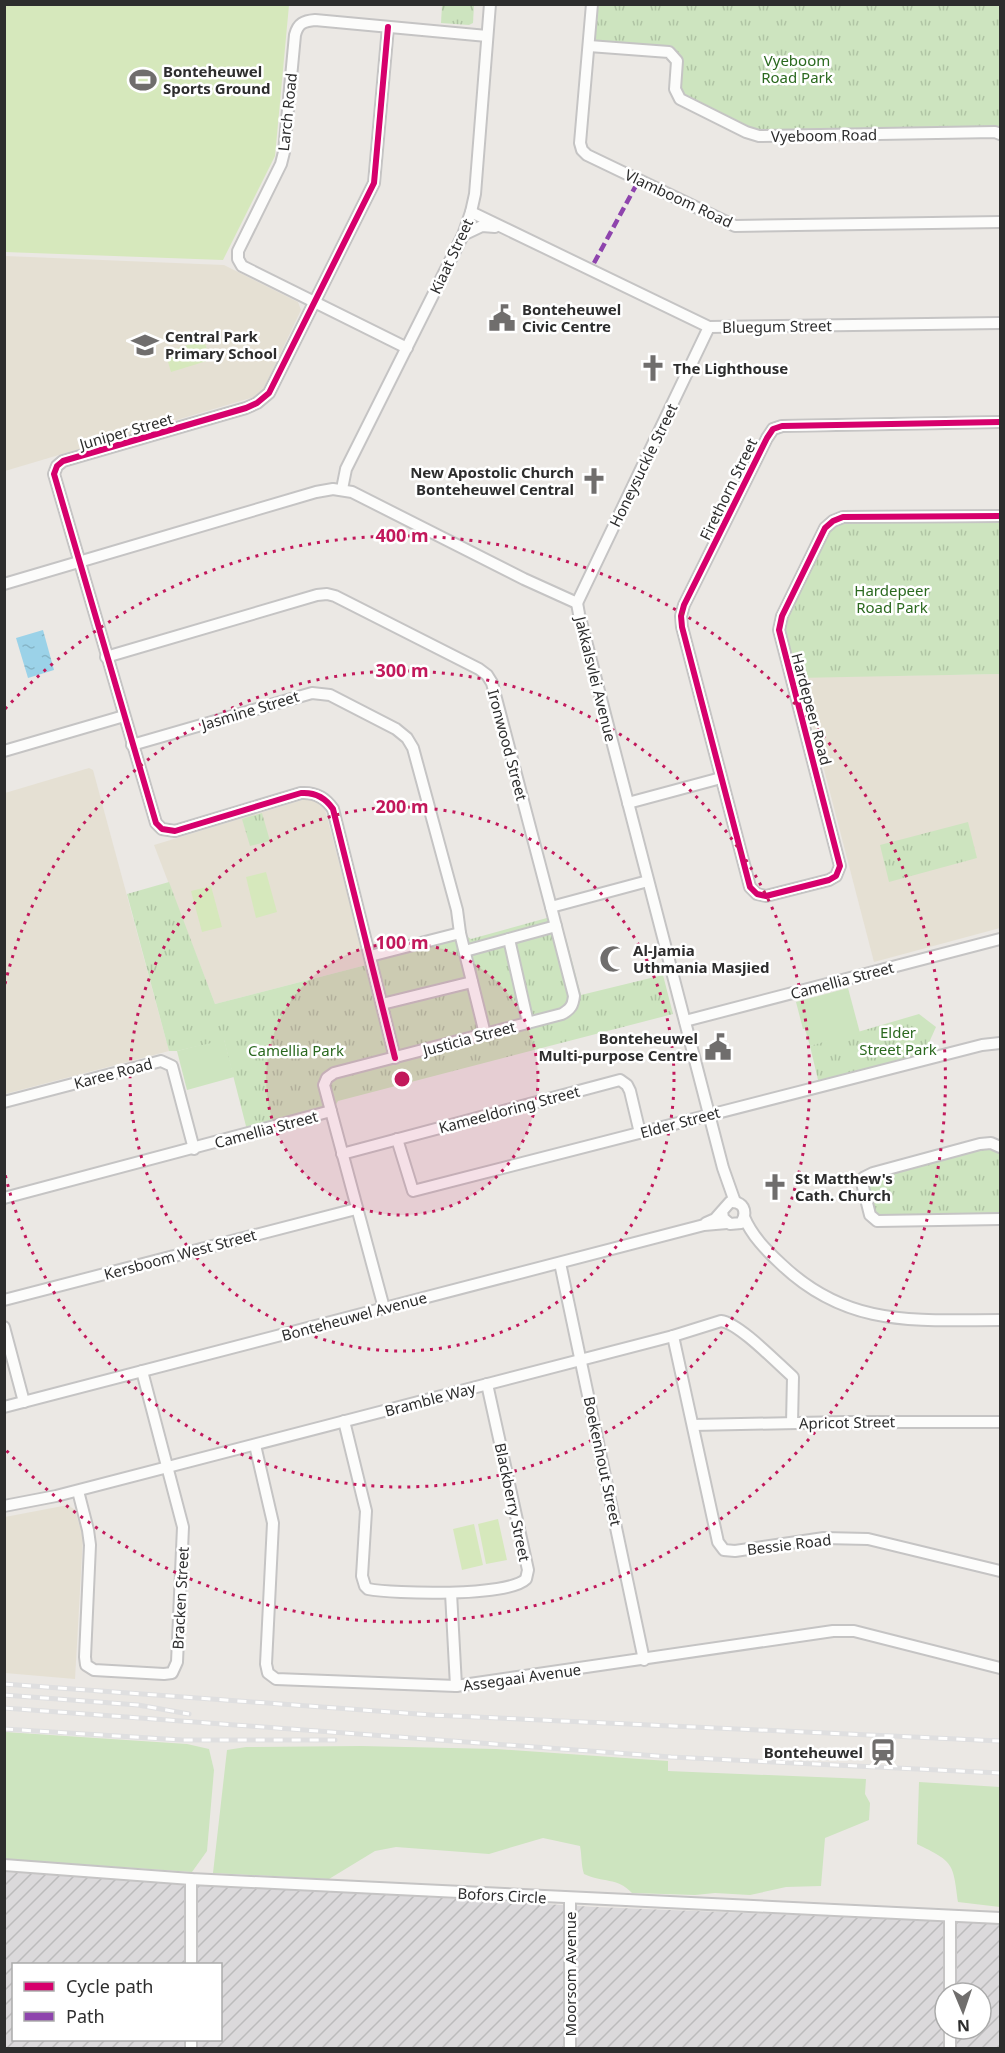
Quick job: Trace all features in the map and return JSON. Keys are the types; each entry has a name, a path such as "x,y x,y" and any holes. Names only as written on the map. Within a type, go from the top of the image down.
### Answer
{"street":[{"name":"Kiaat Street","path":"342,489 346,469 462,235 471,212 490,4"},
{"name":"Vlamboom Road","path":"592,4 580,142 582,150 587,155 729,224 743,226 1000,222"},
{"name":"Larch Road","path":"406,348 242,266 237,256 281,164 295,35 299,25 305,21 488,36"},
{"name":"Juniper Street","path":"370,956 333,809 326,800 316,794 301,793 175,831 166,831 154,819 54,477 57,466 63,461 257,403 271,388 374,183 388,27"},
{"name":"Vyeboom Road","path":"589,46 669,52 677,61 675,89 680,99 753,135 989,132 1000,134"},
{"name":"Bluegum Street","path":"471,212 709,327 1000,323"},
{"path":"462,235 482,226 501,228"},
{"name":"Honeysuckle Street","path":"577,603 709,327"},
{"name":"Firethorn Street","path":"721,777 681,616 684,604 770,432 782,426 1000,422"},
{"path":"4,584 316,492 342,489"},
{"name":"Jakkalsvlei Avenue","path":"342,489 577,603 724,1174 728,1206"},
{"name":"Hardepeer Road","path":"721,777 750,887 754,893 766,896 829,880 836,876 840,870 840,863 780,634 779,626 782,616 822,533 828,524 837,519 1000,516"},
{"name":"Ironwood Street","path":"106,657 327,594 479,669 492,683 574,996 574,1004"},
{"name":"Jasmine Street","path":"132,746 312,693 330,695 396,729 407,738 413,748 457,910 460,933 485,1034"},
{"path":"4,751 124,716"},
{"path":"628,803 721,777"},
{"path":"551,907 648,881"},
{"path":"465,951 556,926"},
{"path":"395,1058 370,956 460,933"},
{"path":"509,939 528,1023"},
{"name":"Camellia Street","path":"685,1021 1000,939"},
{"path":"382,1004 472,982"},
{"name":"Justicia Street","path":"331,1111 324,1092 324,1085 327,1078 334,1073 562,1014 574,1004"},
{"name":"Elder Street","path":"397,1139 413,1191 981,1045 1000,1043"},
{"name":"Karee Road","path":"4,1102 161,1061 172,1066 194,1149"},
{"name":"Kameeldoring Street","path":"342,1154 620,1080 630,1090 640,1133"},
{"name":"Camellia Street","path":"4,1198 331,1111 384,1308"},
{"path":"1000,1147 991,1143 980,1144 873,1173 863,1178 862,1187 870,1215 877,1221 1000,1219"},
{"path":"765,1250 750,1230 744,1217 744,1207 728,1206 723,1218 794,1276 831,1300 860,1311 906,1320 1000,1320"},
{"name":"Bonteheuwel Avenue","path":"704,1225 715,1219 728,1206"},
{"name":"Kersboom West Street","path":"4,1300 356,1209"},
{"path":"731,1224 741,1222 744,1217"},
{"name":"Bonteheuwel Avenue","path":"4,1407 704,1225 731,1224"},
{"name":"Boekenhout Street","path":"560,1263 644,1660"},
{"name":"Bramble Way","path":"4,1506 78,1491 673,1336 721,1321 728,1322 793,1377 792,1423"},
{"path":"4,1327 24,1402"},
{"name":"Bessie Road","path":"673,1336 718,1542 724,1550 735,1551 824,1538 868,1539 1000,1571"},
{"name":"Bracken Street","path":"78,1491 90,1545 86,1665 94,1670 172,1673 177,1662 183,1536 181,1518 142,1371"},
{"name":"Blackberry Street","path":"344,1421 366,1511 362,1576 364,1586 378,1591 451,1593 517,1584 528,1575 487,1384"},
{"name":"Apricot Street","path":"693,1425 1000,1422"},
{"name":"Assegaai Avenue","path":"255,1445 273,1522 266,1664 268,1673 276,1679 456,1686 825,1632 854,1631 1000,1668"},
{"path":"451,1593 456,1686"},
{"name":"Bofors Circle","path":"4,1865 191,1880 1000,1918"},
{"path":"191,1880 191,1963"},
{"name":"Moorsom Avenue","path":"570,1899 570,2049"},
{"path":"950,1916 950,1981"}],"shaded area":[{"name":"Central Park Primary School","path":"5,256 224,265 298,302 301,310 264,388 254,397 5,471"},
{"path":"1000,674 1000,928 874,962 800,677"},
{"path":"89,768 93,770 169,1051 5,1094 5,793"},
{"path":"309,798 324,806 366,965 215,1004 154,845"},
{"path":"68,1505 75,1510 83,1537 75,1679 5,1673 5,1517"},
{"path":"4,1872 595,1907 1000,1923 1000,2048 5,2048"}],"green space":[{"name":"Bonteheuwel Sports Ground","path":"4,5 289,5 275,156 223,260 5,252"},
{"path":"442,5 474,5 473,23 469,25 441,23"},
{"name":"Vyeboom Road Park","path":"595,5 1000,5 1000,128 756,133 685,99 679,91 681,58 600,43 593,37"},
{"path":"204,340 210,360 171,372 165,352"},
{"name":"Hardepeer Road Park","path":"1000,521 1000,674 796,678 783,633 785,620 830,528 842,522"},
{"path":"262,813 270,841 250,846 242,819"},
{"path":"968,822 977,858 889,882 880,845"},
{"path":"266,872 277,912 256,918 246,877"},
{"name":"Camellia Park","path":"169,882 215,1004 366,965 374,955 460,932 471,939 554,916 560,939 566,938 581,995 663,975 673,1014 338,1101 331,1113 247,1130 224,1040 169,1051 127,894"},
{"path":"211,886 222,927 202,932 191,891"},
{"path":"848,988 860,1033 810,1046 796,1002"},
{"name":"Elder Street Park","path":"919,1014 936,1027 923,1056 822,1082 818,1080 810,1046"},
{"path":"224,1039 234,1077 187,1090 177,1051"},
{"path":"987,1147 1000,1151 1000,1215 880,1217 873,1210 867,1184 873,1177"},
{"path":"498,1519 507,1560 486,1564 478,1524"},
{"path":"474,1524 483,1565 462,1570 453,1529"},
{"path":"5,1732 187,1744 209,1749 214,1770 207,1851 192,1872 5,1859"},
{"path":"361,1746 496,1749 668,1761 668,1771 866,1779 865,1794 870,1803 869,1820 825,1838 821,1886 786,1887 750,1895 632,1893 615,1882 584,1874 580,1846 543,1838 489,1854 396,1847 375,1851 329,1879 213,1873 227,1750 246,1747"},
{"path":"919,1782 1000,1787 1000,1907 958,1902 955,1879 949,1865 938,1855 917,1844"}],"water":[{"path":"43,630 54,670 28,678 16,638"}],"railway":[{"path":"4,1684 432,1715 1000,1741"},
{"path":"4,1695 138,1705 189,1714"},
{"path":"4,1708 671,1757 1000,1773"},
{"path":"4,1729 182,1740 335,1740"}],"marked path":[{"path":"594,263 639,180"}],"cycle path":[{"path":"388,27 374,183 269,393 257,403 246,408 63,461 57,466 54,474 156,823 162,829 175,831 301,793 315,794 327,801 333,809 395,1058"},
{"path":"1000,422 782,426 773,429 767,438 684,605 681,616 750,887 757,894 766,896 829,880 836,876 840,866 779,630 782,616 825,528 833,521 843,517 1000,516"}],"place":[{"name":"Bonteheuwel Sports Ground","path":"143,80"},
{"name":"Bonteheuwel Civic Centre","path":"502,318"},
{"name":"Central Park Primary School","path":"145,345"},
{"name":"The Lighthouse","path":"653,368"},
{"name":"New Apostolic Church Bonteheuwel Central","path":"594,481"},
{"name":"Al-Jamia Uthmania Masjied","path":"613,959"},
{"name":"Bonteheuwel Multi-purpose Centre","path":"718,1047"},
{"name":"St Matthew's Cath. Church","path":"775,1187"},
{"name":"Bonteheuwel","path":"883,1752"}]}
